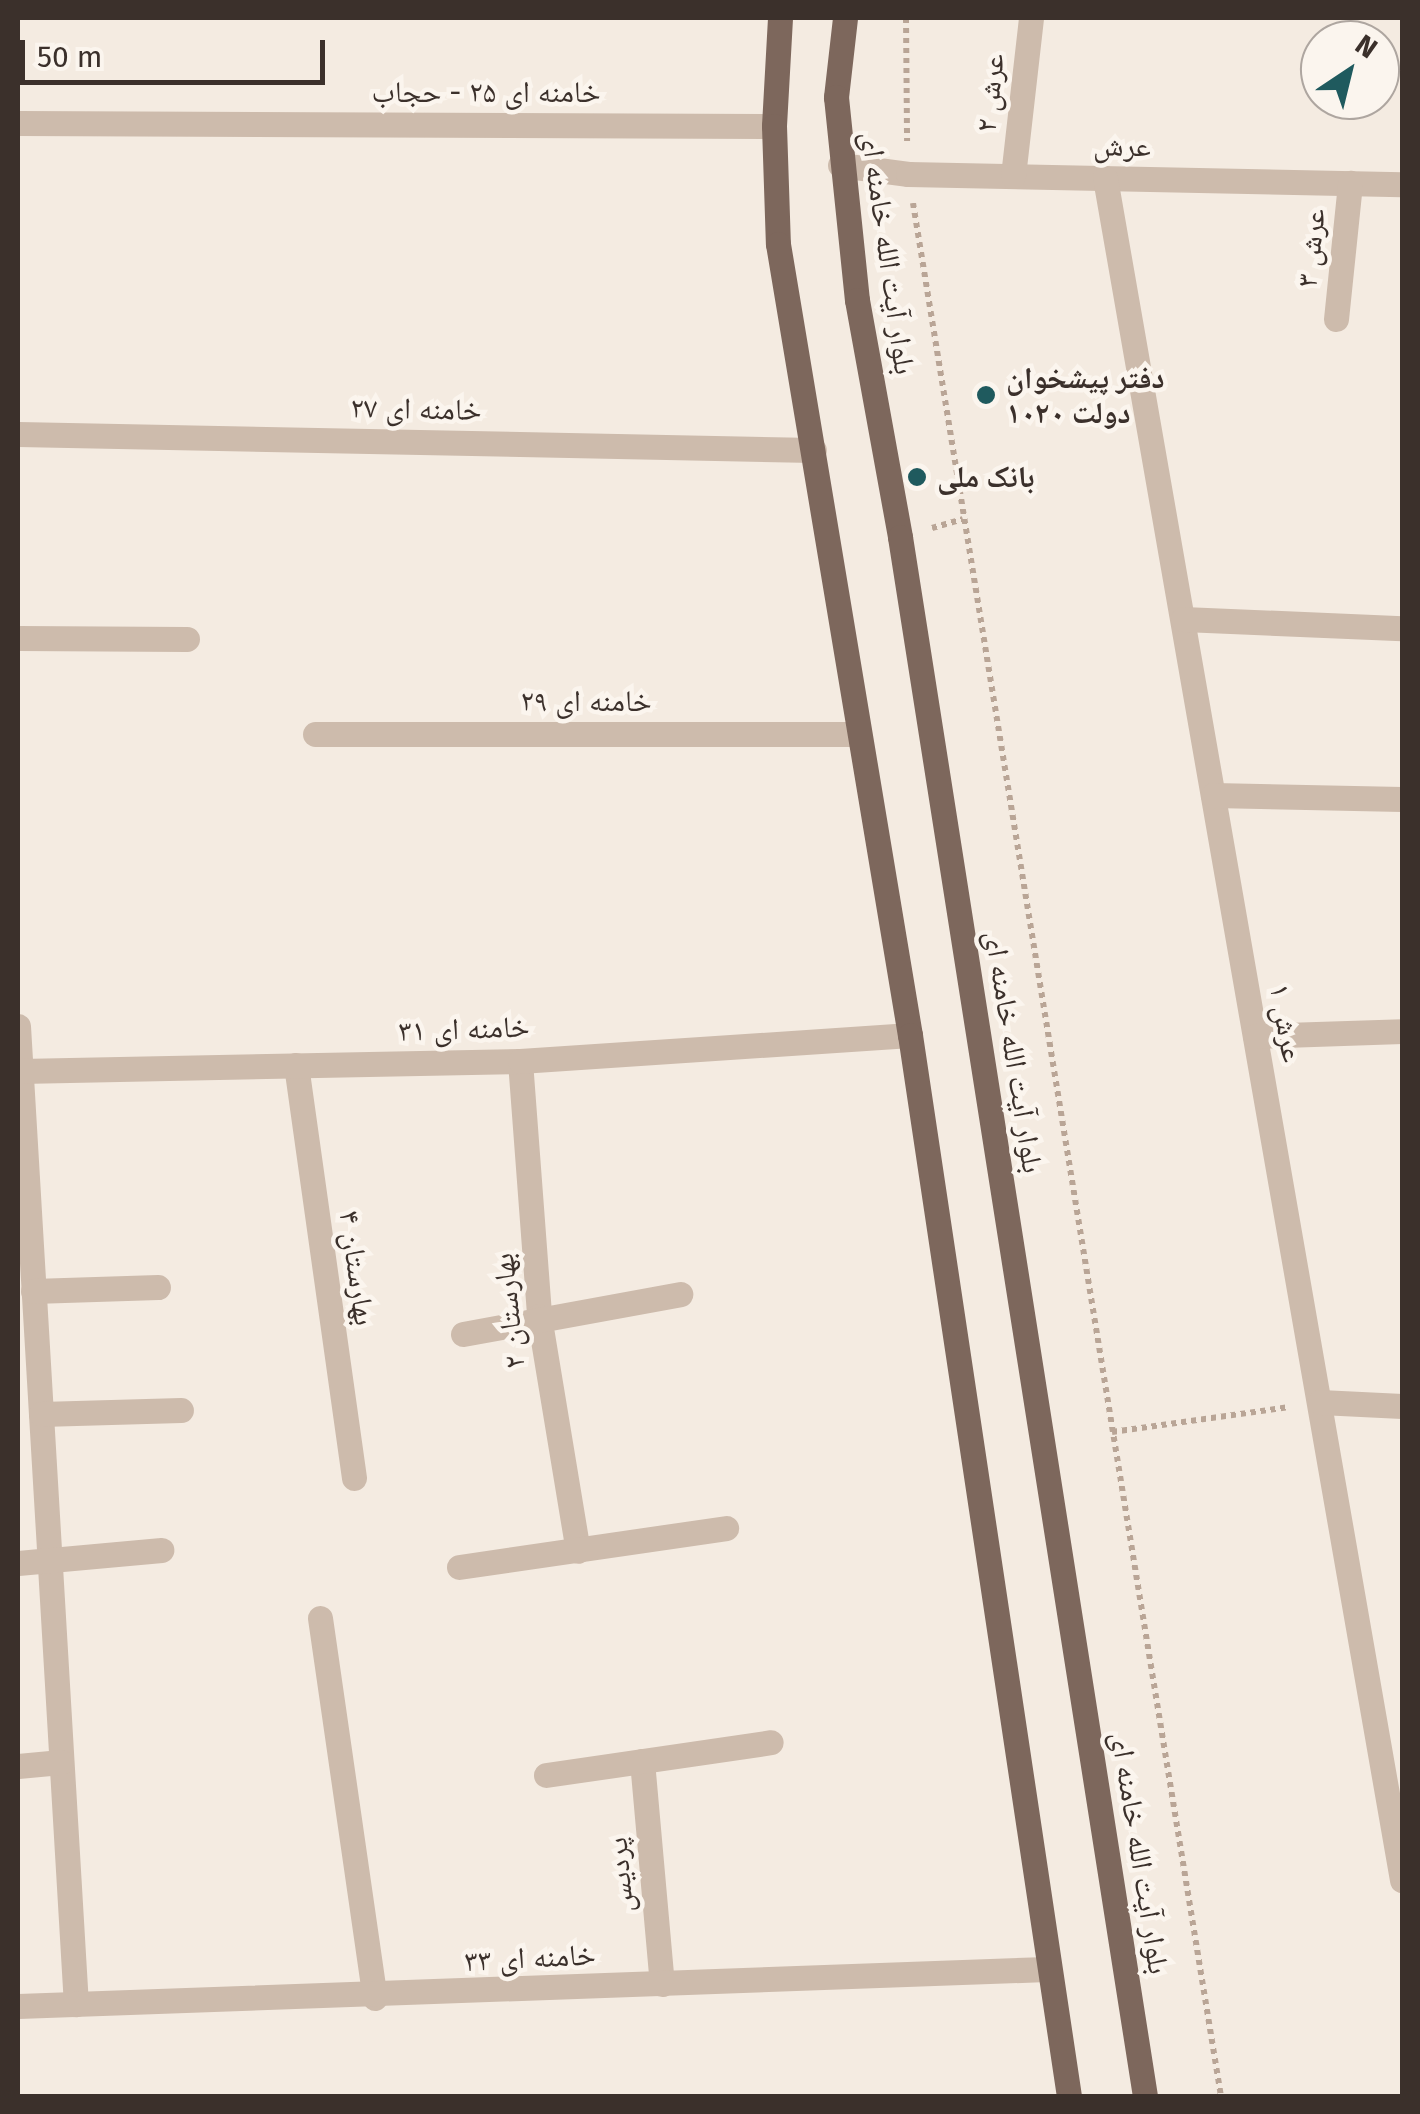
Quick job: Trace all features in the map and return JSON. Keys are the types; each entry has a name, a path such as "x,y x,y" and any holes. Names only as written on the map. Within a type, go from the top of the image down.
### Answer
{"main road":[{"path":"780,18 774,126 778,244 910,1035 1046,1969 1068,2096"},
{"name":"بلوار آیت الله خامنه ای","path":"844,18 836,97 840,165 1146,2096"}],"street":[{"name":"عرش ۲","path":"1013,176 1030,18"},
{"name":"خامنه ای ۲۵ - حجاب","path":"18,123 774,126"},
{"name":"عرش","path":"840,165 908,174 1402,184"},
{"name":"عرش ۱","path":"1105,178 1402,1880"},
{"name":"عرش ۳","path":"1336,319 1350,183"},
{"name":"خامنه ای ۲۷","path":"18,434 814,450"},
{"path":"1182,620 1402,628"},
{"path":"18,638 187,639"},
{"name":"خامنه ای ۲۹","path":"315,734 858,734"},
{"path":"1213,796 1402,799"},
{"path":"18,1026 24,1242 33,1291 76,2004"},
{"path":"1255,1036 1402,1031"},
{"name":"خامنه ای ۳۱","path":"20,1071 520,1061 910,1035"},
{"name":"بهارستان ۲","path":"520,1061 539,1316 578,1551"},
{"name":"بهارستان ۴","path":"296,1066 354,1478"},
{"path":"33,1291 158,1287"},
{"path":"463,1334 539,1316 680,1294"},
{"path":"1320,1402 1402,1406"},
{"path":"40,1414 181,1410"},
{"path":"458,1567 726,1528"},
{"path":"18,1563 49,1564 162,1550"},
{"path":"320,1618 375,1998"},
{"path":"546,1775 771,1742"},
{"name":"پردیس","path":"642,1761 662,1984"},
{"path":"18,1766 61,1762"},
{"name":"خامنه ای ۳۳","path":"18,2006 375,1998 1046,1969"}],"path":[{"path":"906,18 908,174 1221,2096"},
{"path":"1112,1432 1320,1402"}],"place":[{"name":"دفتر پیشخوان دولت ۱۰۲۰","path":"986,395"},
{"name":"بانک ملی","path":"917,477"}]}
